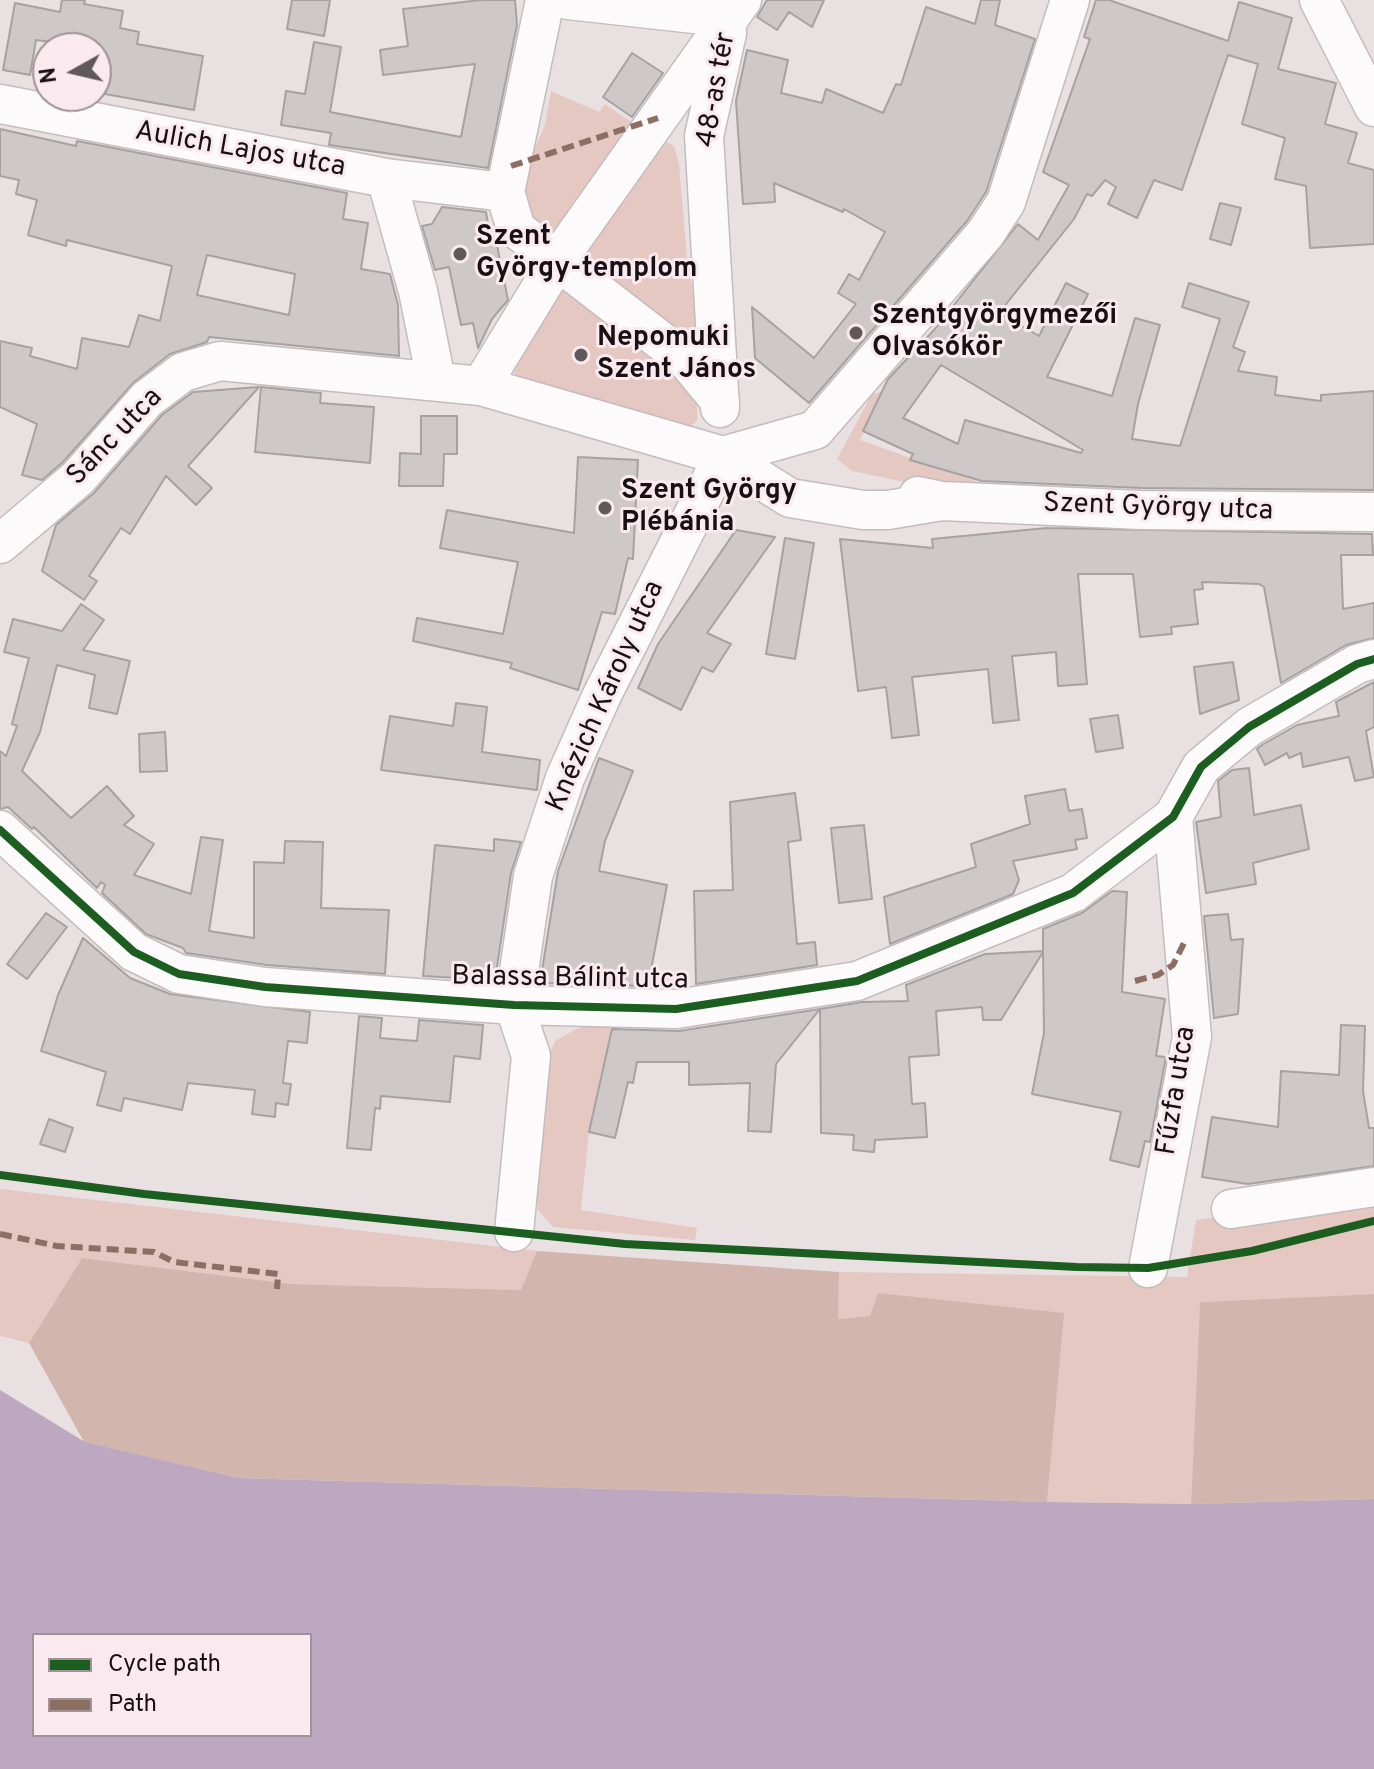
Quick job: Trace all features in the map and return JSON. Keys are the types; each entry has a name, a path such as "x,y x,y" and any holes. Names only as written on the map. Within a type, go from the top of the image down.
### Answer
{"street":[{"path":"549,0 544,5 505,192 516,229 559,258 687,361 720,401"},
{"name":"48-as tér","path":"568,0 736,9"},
{"path":"505,192 386,178 418,291 436,380 481,386 737,464 815,430 985,234 1006,202 1070,0"},
{"path":"1319,0 1374,107"},
{"name":"48-as tér","path":"481,386 559,258 736,9"},
{"name":"48-as tér","path":"736,9 704,136 720,401 737,464"},
{"name":"Aulich Lajos utca","path":"0,104 386,178"},
{"name":"Sánc utca","path":"0,544 78,478 147,399 183,372 220,361 436,380"},
{"name":"Szent György utca","path":"737,464 790,498 863,510 888,510 942,501 1157,511 1374,512"},
{"name":"Knézich Károly utca","path":"514,1232 531,1056 514,1005 533,876 565,778 602,695 737,464"},
{"name":"Balassa Bálint utca","path":"0,830 134,952 179,974 265,987 514,1005 676,1009 857,981 1073,893 1173,817 1201,767 1249,727 1357,664 1374,659"},
{"name":"Fűzfa utca","path":"1148,1268 1192,1037 1173,817"},
{"path":"1231,1209 1374,1187"}],"shaded area":[{"path":"551,91 599,112 605,104 641,129 554,238 537,233 515,192 545,125"},
{"path":"661,139 674,146 679,164 687,258 700,335 692,345 580,256"},
{"path":"562,285 680,374 697,401 697,421 685,431 523,382 514,372"},
{"path":"882,392 860,440 978,482 1016,485 1014,492 905,482 852,471 837,459 872,394"},
{"path":"613,1025 589,1132 581,1210 697,1228 695,1240 553,1227 538,1210 532,1160 539,1080 555,1041 580,1027"},
{"path":"0,1189 537,1251 522,1290 291,1284 82,1258 29,1343 0,1336"},
{"path":"1374,1196 1374,1294 1200,1302 1191,1504 1047,1502 1063,1313 878,1294 871,1316 837,1319 839,1272 1187,1277 1196,1220"},
{"path":"537,1251 839,1272 838,1319 870,1316 878,1293 1064,1313 1047,1502 239,1478 84,1442 29,1343 82,1258 291,1284 521,1290"},
{"path":"1374,1294 1374,1499 1191,1504 1200,1302"},
{"path":"0,1390 85,1442 239,1478 1047,1502 1191,1504 1374,1499 1374,1769 0,1769"}],"building":[{"path":"62,0 85,0 84,4 123,11 120,28 139,32 137,44 203,56 194,110 112,95 112,32 32,32 30,75 3,70 15,3 60,12"},
{"path":"292,0 330,0 324,36 287,29"},
{"path":"481,0 515,0 517,25 488,168 329,145 331,133 281,125 286,91 305,94 314,42 341,47 330,112 461,137 475,64 383,75 380,50 408,46 403,9"},
{"path":"767,0 824,0 812,27 789,12 777,30 757,17"},
{"path":"981,0 1000,0 995,25 1035,39 986,192 967,221 809,403 755,358 752,307 814,358 856,304 838,293 849,274 859,280 885,232 844,209 843,212 774,183 775,202 743,204 736,101 747,50 788,60 781,93 822,103 826,89 883,113 896,84 901,85 926,7 975,24"},
{"path":"1096,0 1109,0 1228,41 1239,2 1292,18 1278,69 1336,83 1325,124 1357,133 1348,163 1374,170 1374,244 1310,248 1306,186 1275,179 1285,138 1242,124 1258,64 1228,55 1182,190 1154,180 1137,218 1108,204 1116,187 1105,180 1092,196 1087,194 1074,219 999,313 1039,336 1066,283 1088,294 1047,377 1112,396 1135,318 1160,325 1138,404 1132,439 1180,446 1220,319 1182,307 1189,283 1249,302 1233,347 1245,352 1238,371 1277,377 1275,395 1321,401 1321,395 1374,391 1374,490 1142,488 982,481 910,460 913,454 863,431 888,379 935,329 1018,224 1038,240 1069,185 1043,172 1090,39 1084,37","holes":["941,365 1083,450 1081,453 965,420 958,444 903,418"]},
{"path":"632,53 663,73 632,117 603,97"},
{"path":"0,129 76,146 77,141 347,193 343,219 368,223 361,269 390,274 398,305 399,356 209,337 207,342 170,354 134,382 63,462 42,480 22,475 37,424 0,407 0,341 32,348 30,356 77,369 82,338 129,347 139,315 160,321 172,266 67,240 66,246 28,235 37,200 16,194 19,180 0,176","holes":["207,255 295,274 289,315 197,295"]},
{"path":"1220,203 1241,208 1231,245 1210,239"},
{"name":"Szent György-templom","path":"442,207 486,212 491,241 496,240 508,300 492,319 478,348 473,323 461,325 449,267 435,270 422,226 432,224"},
{"path":"259,387 188,466 212,488 196,505 166,476 130,534 121,528 89,576 97,581 84,600 42,571 56,525 94,493 162,415 193,392"},
{"path":"261,387 321,393 320,403 374,407 370,463 255,452"},
{"path":"421,416 457,416 457,454 444,454 443,486 399,486 400,453 421,454"},
{"path":"578,457 638,460 633,559 628,558 615,614 602,612 578,690 510,668 512,663 413,641 417,618 503,634 518,562 440,548 447,510 574,533"},
{"path":"1047,528 1372,534 1373,555 1341,555 1343,609 1374,603 1374,638 1346,645 1281,683 1264,587 1259,584 1202,582 1203,589 1194,590 1198,624 1171,627 1172,634 1140,637 1133,574 1078,574 1087,684 1058,686 1056,652 1012,656 1019,720 993,723 988,669 912,677 919,735 892,738 886,687 858,691 840,539 933,548 932,539"},
{"path":"736,530 775,537 707,633 731,644 713,672 702,667 681,710 638,688 658,644"},
{"path":"785,538 814,543 795,659 766,654"},
{"path":"81,604 104,620 83,650 130,661 117,714 89,708 95,675 57,665 40,732 22,771 71,818 107,786 134,816 124,825 154,844 134,875 191,894 201,837 223,840 209,931 254,938 254,862 284,863 285,841 323,842 321,908 389,910 385,974 267,965 186,953 183,948 146,934 102,893 105,885 101,882 97,888 34,827 32,829 8,807 0,809 0,751 6,756 17,726 12,724 29,658 4,652 13,619 62,631"},
{"path":"1233,662 1239,700 1200,714 1194,667"},
{"path":"1374,682 1374,727 1366,731 1374,777 1355,781 1349,757 1303,767 1301,753 1289,758 1287,753 1265,765 1257,749 1262,745 1297,725 1339,716 1336,702"},
{"path":"456,703 487,707 482,752 540,760 537,790 381,770 390,716 453,726"},
{"path":"1118,715 1123,748 1096,752 1090,719"},
{"path":"165,732 167,771 140,772 139,734"},
{"path":"599,758 633,771 605,841 599,871 667,885 648,986 540,983 558,871"},
{"path":"1249,768 1254,815 1301,805 1309,849 1253,863 1256,884 1206,893 1196,822 1221,817 1218,781 1232,770"},
{"path":"1065,789 1069,811 1082,809 1087,838 1075,840 1077,849 1013,861 1019,880 1013,894 890,944 884,897 976,867 971,844 1030,824 1025,796"},
{"path":"795,793 801,840 788,842 797,944 815,942 817,965 696,984 694,891 733,890 730,802"},
{"path":"864,825 872,899 839,903 831,828"},
{"path":"494,839 521,842 511,873 495,980 423,976 435,845 494,851"},
{"path":"1112,891 1127,892 1122,992 1165,999 1156,1056 1166,1057 1150,1142 1145,1141 1139,1167 1110,1160 1121,1112 1032,1094 1044,1033 1043,952 1001,1020 983,1020 982,1007 936,1011 939,1055 909,1057 912,1104 925,1103 927,1137 875,1140 874,1152 853,1150 854,1135 821,1133 820,1009 862,1002 908,1001 906,985 985,954 1043,951 1043,929 1082,913"},
{"path":"46,913 67,927 27,979 7,964"},
{"path":"1228,914 1231,940 1243,939 1238,1014 1214,1018 1204,916"},
{"path":"83,938 130,978 170,994 310,1012 307,1043 288,1041 283,1083 291,1084 288,1105 276,1103 275,1117 252,1114 255,1090 188,1083 182,1110 124,1098 121,1111 97,1105 106,1072 41,1051 58,995"},
{"path":"820,1009 776,1064 771,1132 748,1131 750,1083 689,1085 689,1062 637,1062 633,1083 628,1082 615,1138 589,1132 612,1029 679,1031"},
{"path":"359,1016 382,1018 380,1038 417,1041 419,1020 483,1025 480,1059 454,1056 450,1102 381,1096 380,1109 375,1108 371,1150 347,1148"},
{"path":"1341,1025 1365,1026 1363,1091 1369,1128 1374,1128 1374,1166 1248,1184 1202,1177 1212,1117 1278,1127 1281,1071 1339,1075"},
{"path":"49,1119 73,1128 65,1152 40,1144"}],"marked path":[{"path":"511,166 658,118"},
{"path":"1135,981 1158,975 1173,965 1184,943"},
{"path":"0,1234 57,1246 154,1252 174,1262 278,1274 277,1289"}],"cycle path":[{"path":"0,830 134,952 179,974 265,987 514,1005 676,1009 857,981 1073,893 1173,817 1201,767 1249,727 1357,664 1374,659"},
{"path":"0,1175 144,1194 625,1244 1077,1267 1148,1268 1252,1251 1374,1221"}],"place":[{"name":"Szent György-templom","path":"460,254"},
{"name":"Szentgyörgymezői Olvasókör","path":"856,333"},
{"name":"Nepomuki Szent János","path":"581,355"},
{"name":"Szent György Plébánia","path":"605,508"}]}
